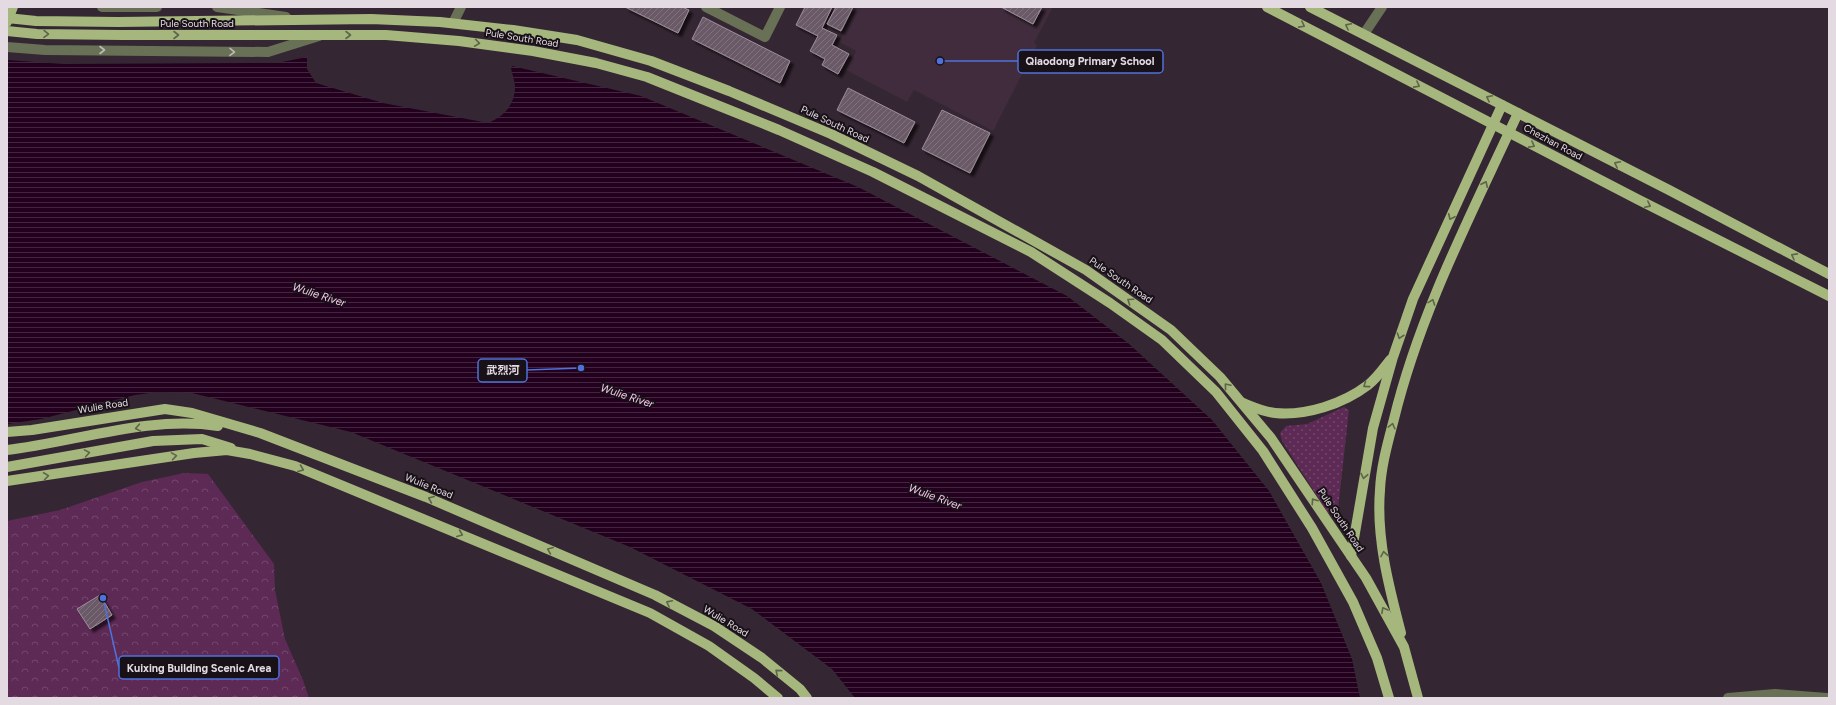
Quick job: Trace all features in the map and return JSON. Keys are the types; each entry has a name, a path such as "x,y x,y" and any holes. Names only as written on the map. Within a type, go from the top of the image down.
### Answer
{"main road":[{"path":"7,22 13,7"},
{"name":"Chezhan Road","path":"1267,7 1508,133 1829,296"},
{"name":"Chezhan Road","path":"1310,7 1829,274"},
{"name":"Pule South Road","path":"7,18 36,21 313,21 371,19 453,23 513,30 577,40 651,61 729,91 838,138 918,176 1086,270 1171,330 1220,377 1271,438 1366,578 1404,647 1418,698"},
{"name":"Pule South Road","path":"7,31 53,34 386,35 459,40 540,52 596,63 647,77 779,130 866,168 1031,252 1110,303 1162,340 1216,392 1263,451 1312,528 1353,602 1377,658 1389,698"},
{"path":"1351,556 1373,428 1393,357 1413,299 1502,105"},
{"path":"1404,647 1390,587 1380,532 1380,490 1386,450 1404,378 1436,291 1518,113"},
{"path":"1241,402 1273,413 1311,411 1337,401 1367,386 1393,357"},
{"name":"Wulie Road","path":"7,432 32,430 165,408 192,413 260,433 426,497 655,596 714,626 762,658 800,689 807,698"},
{"path":"7,450 152,426 200,423 260,433"},
{"path":"7,467 153,441 202,439 295,466 650,613 709,646 754,678 778,698"},
{"path":"7,481 194,453 227,450 250,454"}],"street":[{"path":"102,7 157,7"},
{"path":"218,7 313,21"},
{"path":"453,23 461,7"},
{"path":"706,7 764,37 780,7"},
{"path":"1364,34 1382,7"},
{"path":"7,47 45,50 268,52 322,35"},
{"path":"1728,698 1775,694 1827,698"}],"shaded area":[{"path":"857,7 1053,7 1034,43 1037,45 993,131 914,90 907,102 846,70 856,51 839,42"}],"green space":[{"path":"1344,407 1349,410 1338,509 1336,515 1328,513 1282,441 1280,433 1286,426 1307,424"},
{"path":"184,473 208,474 274,564 275,590 285,639 303,680 309,698 7,698 7,521 60,510 142,482"}],"water":[{"name":"Wulie River","path":"307,57 307,69 316,83 383,103 488,123 503,114 513,99 515,82 511,68 512,66 641,96 858,187 1067,296 1128,343 1212,420 1269,491 1321,583 1352,659 1360,698 855,698 832,669 752,609 630,547 351,432 192,393 157,392 135,395 41,419 7,424 7,60 63,64 277,63"}],"building":[{"path":"625,7 682,7 689,10 678,33"},
{"path":"805,7 832,7 822,28 837,35 832,45 849,54 838,74 822,65 825,59 810,51 818,36 796,25"},
{"path":"836,7 853,7 841,31 827,24"},
{"path":"1001,7 1042,7 1033,24"},
{"path":"703,17 790,61 780,83 692,39"},
{"path":"848,88 915,122 904,143 837,110"},
{"path":"942,110 990,133 970,173 922,149"},
{"path":"100,595 112,615 90,629 77,609"}],"place":[{"name":"Qiaodong Primary School","path":"940,61"},
{"name":"武烈河","path":"581,368"},
{"name":"Kuixing Building Scenic Area","path":"103,598"}]}
